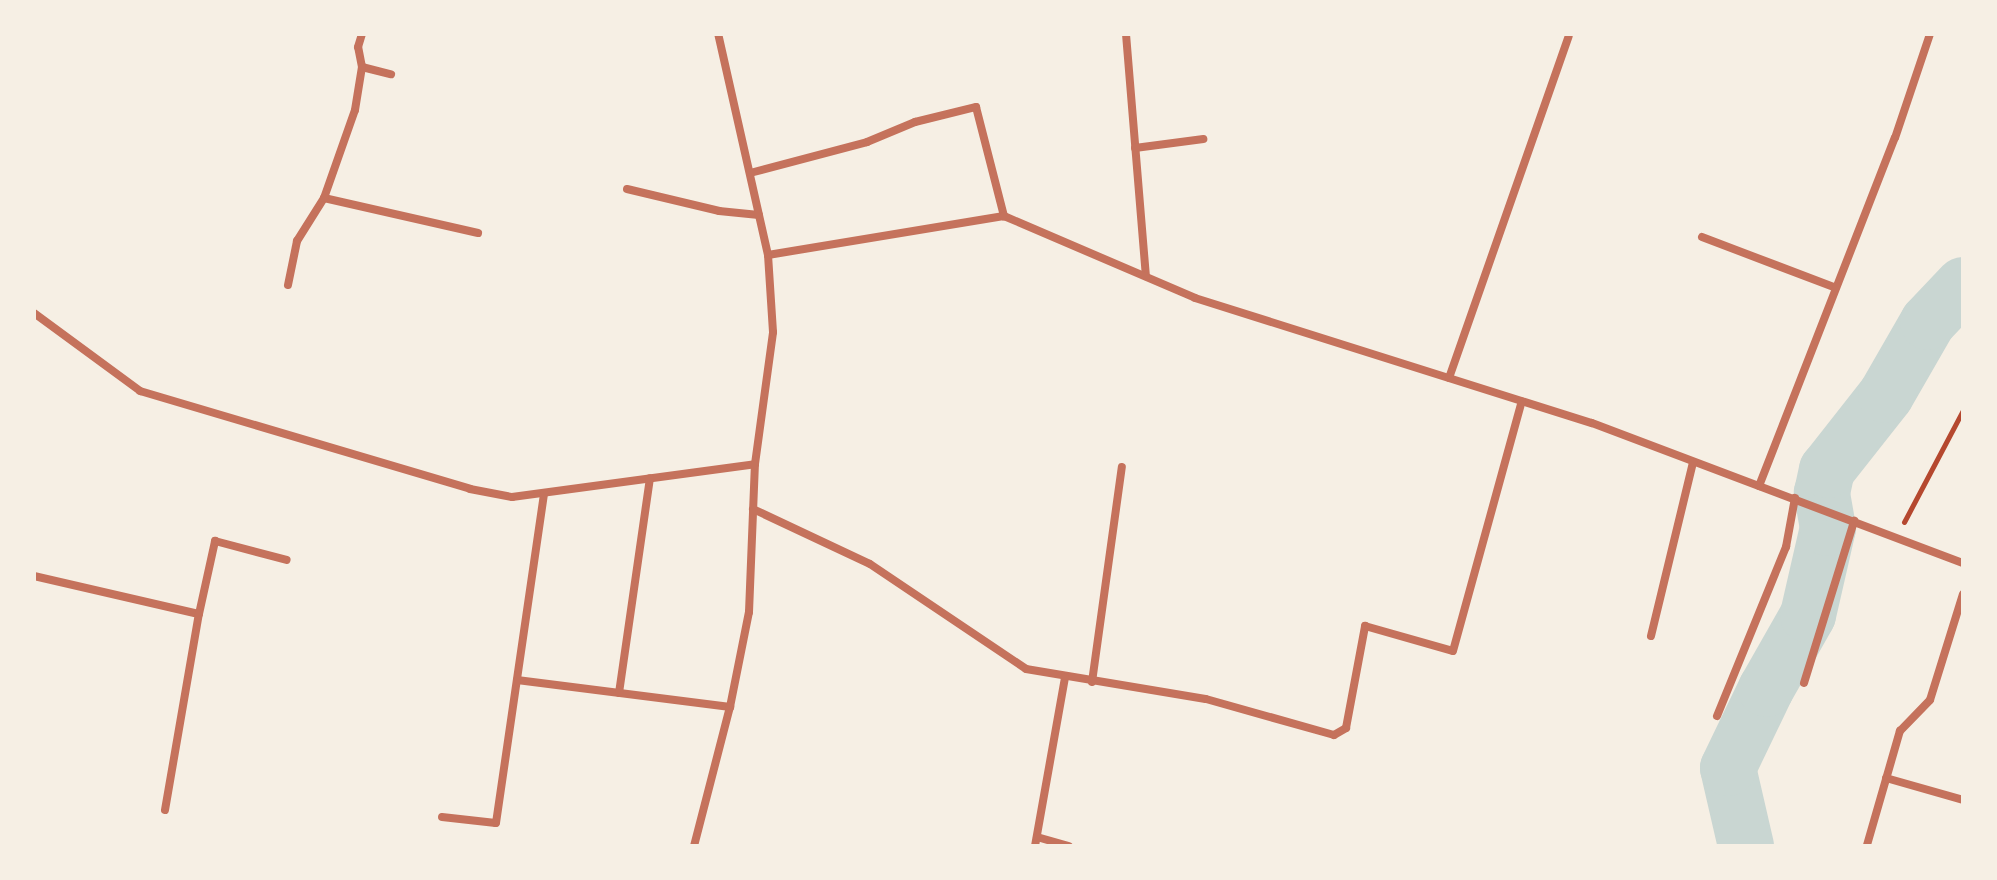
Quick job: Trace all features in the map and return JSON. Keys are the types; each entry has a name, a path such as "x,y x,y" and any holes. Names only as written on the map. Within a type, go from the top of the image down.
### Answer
{"street":[{"path":"288,285 297,241 324,198 355,110 362,67 358,47 362,34"},
{"path":"694,846 730,707 749,612 755,464 773,332 768,255 718,34"},
{"path":"1126,34 1146,276"},
{"path":"1759,486 1930,34"},
{"path":"1449,378 1569,36"},
{"path":"362,67 391,74"},
{"path":"750,173 867,142 915,122 976,107 1004,216"},
{"path":"1135,148 1203,139"},
{"path":"627,189 719,211 759,215"},
{"path":"324,198 478,233"},
{"path":"768,255 1004,216 1195,298 1522,401 1795,498 1963,563"},
{"path":"1702,237 1836,288"},
{"path":"34,313 140,391 470,489 512,497 755,464"},
{"path":"753,509 870,564 1026,669 1065,678 1206,699 1334,735 1346,728 1365,626 1453,651 1522,401"},
{"path":"1651,636 1693,462"},
{"path":"1092,682 1122,467"},
{"path":"619,693 650,478"},
{"path":"442,817 496,823 544,493"},
{"path":"1717,716 1786,547 1795,498"},
{"path":"1804,683 1854,521"},
{"path":"165,810 215,541 287,560"},
{"path":"34,576 199,614"},
{"path":"1867,845 1900,731 1930,700 1963,594"},
{"path":"1065,678 1036,842 1069,846"},
{"path":"517,680 730,707"},
{"path":"1886,778 1963,800"}],"path":[{"path":"1898,538 1913,501 1963,410"}],"waterway":[{"path":"1746,846 1728,768 1766,689 1808,615 1828,528 1822,493 1827,470 1886,395 1928,322 1963,285"}]}
